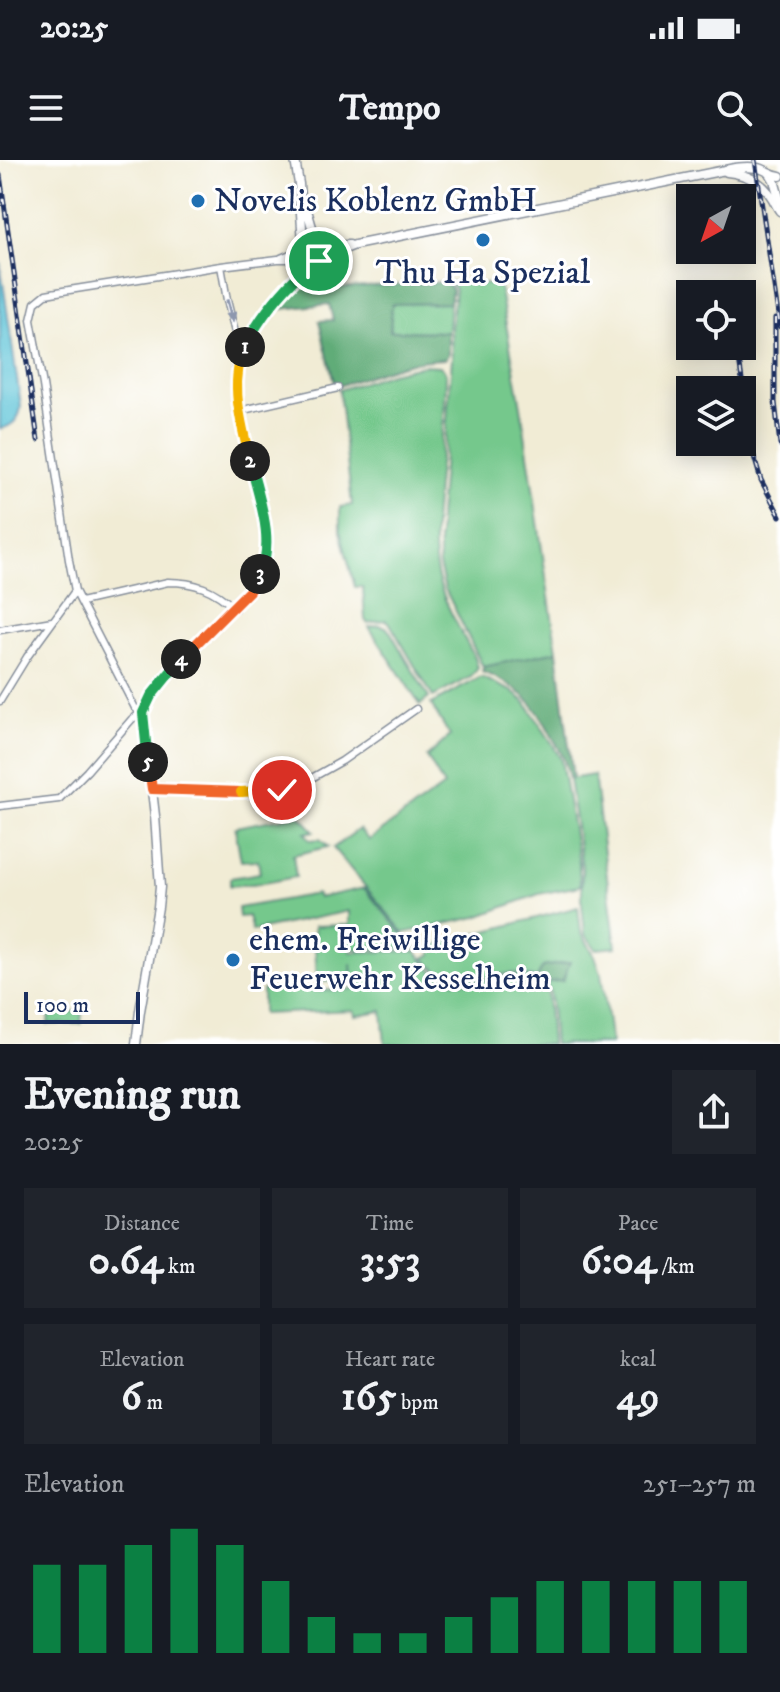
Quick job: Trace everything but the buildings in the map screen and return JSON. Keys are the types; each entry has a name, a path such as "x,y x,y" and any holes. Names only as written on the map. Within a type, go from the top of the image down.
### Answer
{"street":[{"path":"136,1044 160,887 143,713 151,696 173,668 234,608 258,579 264,565 266,532 239,411 237,385 241,356 260,319 306,268 295,160"},
{"path":"735,168 749,160"},
{"path":"761,160 772,173 780,201"},
{"path":"143,713 135,708 75,591 31,320 35,303 46,294 303,254 316,263 355,245 735,168 753,167 772,173"},
{"path":"723,171 747,176 764,188 780,211"},
{"path":"299,184 323,253 321,259"},
{"path":"303,254 307,241 355,245"},
{"path":"221,266 241,356"},
{"path":"239,411 338,388"},
{"path":"81,602 168,582 183,582 210,589 234,608"},
{"path":"0,701 27,657 75,591"},
{"path":"0,630 53,621"},
{"path":"152,789 259,792 289,789 342,761 416,709"},
{"path":"0,806 59,799 132,719 143,713"}],"green space":[{"path":"329,263 330,288 447,282 452,290 450,303 392,304 390,331 448,332 448,355 445,359 403,365 335,387 319,321 333,320 329,304 272,310 298,284"},
{"path":"450,282 499,285 521,407 557,651 483,667 445,589 439,565 439,516 455,289"},
{"path":"450,303 448,332 390,331 392,304"},
{"path":"425,365 440,366 446,374 434,527 437,573 448,606 478,668 471,677 433,697 389,622 367,623 365,620 363,587 355,587 340,531 340,507 352,505 339,390"},
{"path":"379,625 391,633 429,698 420,705 369,627"},
{"path":"557,651 573,778 569,779 561,752 533,706 506,683 482,672 483,667"},
{"path":"481,677 512,691 526,703 561,760 579,863 580,886 539,894 477,917 404,933 333,848 359,829 369,840 444,786 427,757 450,736 431,704"},
{"path":"594,775 616,947 596,949 585,934 582,867 569,779"},
{"path":"299,815 314,831 305,833 310,840 320,839 328,847 293,855 296,877 230,886 230,878 260,873 258,860 241,861 235,827"},
{"path":"364,888 414,948 350,949 350,952 416,951 438,975 460,982 528,977 539,983 547,993 551,1044 385,1044 382,1011 355,1015 354,1010 262,1014 262,990 353,989 351,963 351,981 317,982 314,926 349,925 349,911 252,931 248,916 239,917 238,908 316,894 318,898"},
{"path":"578,907 581,932 601,974 611,1044 554,1044 550,992 545,983 563,980 569,962 543,967 537,978 511,973 456,979 447,977 424,958 431,955 434,945"},
{"path":"570,962 563,980 545,983 537,978 543,967"},
{"path":"49,1011 82,1012 81,1024 48,1024"}],"water":[{"path":"0,262 21,406 15,421 0,429"}],"railway":[{"path":"755,160 780,327"},
{"path":"0,175 38,440"},
{"path":"775,318 775,402 780,445"},
{"path":"739,360 753,453 761,480 780,516"}],"place":[{"name":"Novelis Koblenz GmbH","path":"198,201"},
{"name":"Thu Ha Spezial","path":"483,240"},
{"name":"ehem. Freiwillige Feuerwehr Kesselheim","path":"233,960"}],"route":[{"path":"282,790 152,789 143,713 151,696 173,668 234,608 258,579 264,565 266,532 239,411 237,385 241,356 260,319 309,263 319,261"}]}
